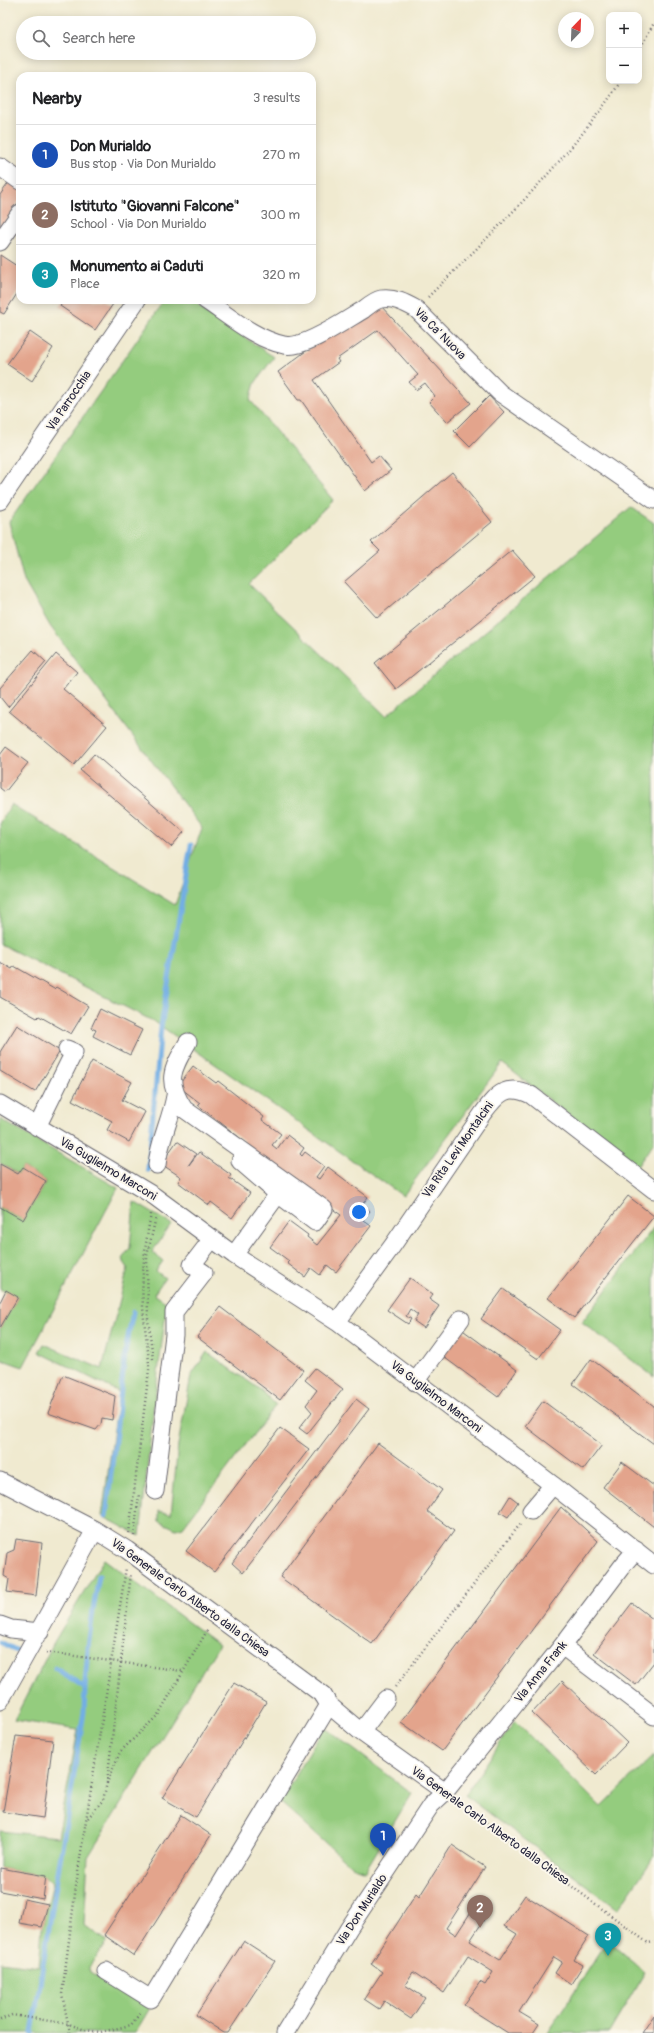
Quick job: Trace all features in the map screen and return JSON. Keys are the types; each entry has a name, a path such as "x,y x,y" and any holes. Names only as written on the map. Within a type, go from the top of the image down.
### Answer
{"street":[{"path":"0,167 16,178"},
{"path":"0,242 16,219"},
{"name":"Via Ca' Nuova","path":"211,304 259,336 285,346 304,342 319,335 380,299 393,299 416,309 500,393 654,500"},
{"name":"Via Parrocchia","path":"0,501 134,304"},
{"path":"157,1165 159,1148 172,1110 175,1096 172,1078 174,1065 188,1042"},
{"path":"37,1126 74,1052 67,1049"},
{"name":"Via Rita Levi Montalcini","path":"337,1322 393,1245 490,1103 498,1094 506,1090 516,1088 532,1095 654,1190"},
{"path":"175,1096 184,1110 245,1153 240,1161 283,1188 234,1255"},
{"name":"Via Guglielmo Marconi","path":"0,1104 157,1198 234,1255 337,1322 415,1382 527,1460 553,1485 617,1528 636,1550 654,1565"},
{"path":"147,1491 174,1335 174,1312 204,1273 192,1264 212,1238"},
{"path":"415,1382 461,1319"},
{"name":"Via Generale Carlo Alberto dalla Chiesa","path":"0,1481 96,1530 130,1552 323,1695 328,1705 361,1732 445,1792"},
{"path":"531,1510 553,1485"},
{"path":"0,1701 96,1530"},
{"name":"Via Anna Frank","path":"445,1792 562,1646 636,1550"},
{"path":"0,1625 11,1629 40,1632"},
{"path":"562,1646 654,1716"},
{"path":"361,1732 386,1699"},
{"path":"106,1971 151,1999 328,1705"},
{"name":"Via Don Murialdo","path":"285,2033 349,1928 431,1805 445,1792"}],"path":[{"path":"640,48 654,23"},
{"path":"416,309 520,205 600,113 619,84"},
{"path":"153,1362 148,1319 147,1256 157,1198"},
{"path":"87,1819 103,1800 107,1783 122,1662 130,1552 149,1370 149,1349 143,1307 143,1269 157,1198"},
{"path":"70,2033 62,1994 78,1871 124,1583 130,1552 147,1491"},
{"path":"386,1699 531,1510"},
{"path":"107,1783 120,1752 158,1715 182,1671 216,1617"},
{"path":"30,1649 182,1671"},
{"name":"Via Generale Carlo Alberto dalla Chiesa","path":"445,1792 648,1943 654,1942"},
{"path":"0,2020 12,2015 69,2024 85,2030 101,2032 131,2025 151,1999"}],"green space":[{"path":"162,304 194,304 274,357 255,383 250,400 333,500 249,584 386,716 631,507 654,523 654,1142 636,1168 502,1063 403,1196 155,1022 0,944 0,824 11,804 175,905 202,828 50,626 24,581 9,522"},
{"path":"0,1119 118,1188 23,1367 0,1359 0,1328 18,1297 0,1289 0,1207 23,1220 46,1181 23,1167 18,1174 0,1163"},
{"path":"134,1202 171,1224 152,1252 163,1261 156,1271 165,1278 154,1294 167,1303 154,1404 140,1536 102,1516 119,1392 39,1352 44,1344 102,1369 128,1268 122,1259 130,1248"},
{"path":"654,1227 654,1377 582,1322"},
{"path":"207,1352 262,1391 276,1405 183,1527 176,1529 159,1521 159,1511 171,1514 178,1445 191,1376"},
{"path":"104,1559 219,1645 88,1857 84,1925 107,1941 89,1969 90,1973 150,2008 135,2033 0,2033 0,1962 39,1967 42,1927 53,1883 46,1876 0,1868 0,1831 58,1837 78,1730 14,1720 54,1642"},
{"path":"515,1721 601,1807 654,1755 654,1857 618,1909 465,1795"},
{"path":"324,1727 412,1793 365,1871 351,1866 280,1802"},
{"path":"608,1940 645,1972 609,2033 547,2033"}],"building":[{"path":"12,178 16,180 16,206 0,230 0,195"},
{"path":"0,255 16,265 16,295 4,314 0,312"},
{"path":"61,304 113,304 95,330 60,306"},
{"path":"380,305 471,403 447,422 429,402 435,396 425,383 416,390 409,382 418,375 378,330 337,359 339,362 314,380 371,462 379,456 391,470 365,491 301,400 298,400 278,372 322,339"},
{"path":"30,332 53,348 32,381 7,364"},
{"path":"489,396 504,412 470,447 454,431"},
{"path":"452,472 492,522 377,618 344,582 380,551 371,542"},
{"path":"512,550 535,576 396,689 375,663"},
{"path":"33,650 46,662 8,707 0,697 0,688"},
{"path":"56,654 77,672 63,689 107,726 74,765 9,711"},
{"path":"6,747 28,763 5,792 0,788 0,755"},
{"path":"94,754 184,832 171,847 80,770"},
{"path":"0,962 12,969 14,966 54,989 56,987 88,1006 71,1034 39,1016 37,1018 0,997"},
{"path":"100,1009 142,1030 130,1055 93,1036 96,1030 91,1028"},
{"path":"17,1025 60,1051 35,1092 0,1071 0,1052"},
{"path":"92,1061 132,1082 122,1100 145,1112 129,1142 107,1130 112,1121 72,1100"},
{"path":"193,1066 216,1083 218,1081 264,1117 262,1120 281,1134 272,1145 277,1149 287,1135 304,1148 300,1154 302,1156 305,1152 324,1166 316,1177 319,1179 328,1167 368,1197 362,1205 370,1211 363,1220 371,1226 336,1272 327,1265 320,1275 311,1268 305,1277 287,1263 289,1261 270,1247 289,1221 308,1235 307,1237 317,1245 341,1215 241,1144 244,1141 198,1105 200,1103 178,1086"},
{"path":"177,1141 196,1154 188,1166 199,1152 231,1175 229,1178 250,1193 232,1218 211,1202 209,1205 178,1182 181,1177 161,1164"},
{"path":"0,1164 18,1174 23,1167 46,1181 23,1220 0,1207"},
{"path":"628,1196 654,1216 574,1318 548,1298"},
{"path":"410,1278 433,1294 429,1299 439,1306 424,1328 414,1321 418,1315 410,1309 406,1316 411,1319 408,1324 387,1310"},
{"path":"503,1289 560,1330 538,1359 481,1319"},
{"path":"6,1290 18,1297 0,1328 0,1302"},
{"path":"220,1307 303,1370 280,1400 197,1337"},
{"path":"460,1328 517,1370 498,1397 441,1355"},
{"path":"591,1359 654,1406 654,1444 573,1384"},
{"path":"315,1368 343,1389 307,1434 299,1428 312,1412 306,1405 317,1390 305,1380"},
{"path":"63,1375 115,1396 112,1420 102,1418 101,1424 96,1430 48,1413"},
{"path":"356,1399 369,1409 243,1573 232,1563"},
{"path":"543,1401 602,1445 583,1470 525,1426"},
{"path":"280,1428 309,1449 214,1572 186,1551"},
{"path":"378,1443 442,1490 427,1511 454,1531 372,1644 280,1577"},
{"path":"622,1462 654,1486 654,1527 603,1487"},
{"path":"510,1496 518,1502 508,1517 500,1512"},
{"path":"561,1507 598,1541 442,1751 401,1722"},
{"path":"16,1539 42,1543 36,1596 7,1592 9,1579 4,1576 7,1553 14,1550"},
{"path":"632,1603 654,1620 654,1662 636,1685 594,1653"},
{"path":"562,1681 627,1743 596,1775 532,1713"},
{"path":"234,1683 266,1702 196,1817 162,1798"},
{"path":"16,1736 53,1740 43,1818 3,1812"},
{"path":"181,1815 211,1835 134,1956 104,1935"},
{"path":"452,1845 485,1867 446,1928 456,1935 476,1904 489,1912 470,1941 500,1960 517,1934 504,1926 525,1895 589,1936 574,1960 583,1965 571,1984 555,1973 562,1962 554,1957 519,2012 539,2024 533,2033 508,2033 464,2005 480,1982 485,1985 493,1972 468,1956 444,1993 413,1972 405,1985 425,1998 411,2019 384,2001 379,2009 364,1999 382,1972 371,1964 416,1894 419,1897"},
{"path":"0,1868 46,1876 43,1899 0,1891"},
{"path":"24,1899 48,1904 42,1927 19,1923"},
{"path":"244,1941 275,1961 228,2033 224,2033 196,2015"},
{"path":"654,2015 654,2033 642,2033"}],"waterway":[{"path":"148,1170 161,1027 191,845"},
{"path":"106,1516 126,1347 133,1312"},
{"path":"32,2033 84,1712 88,1643 99,1576"},
{"path":"0,1642 18,1651"},
{"path":"55,1668 84,1687"}],"place":[{"name":"Don Murialdo","path":"383,1856"},
{"name":"Istituto \"Giovanni Falcone\"","path":"480,1928"},
{"name":"Monumento ai Caduti","path":"608,1956"}]}
